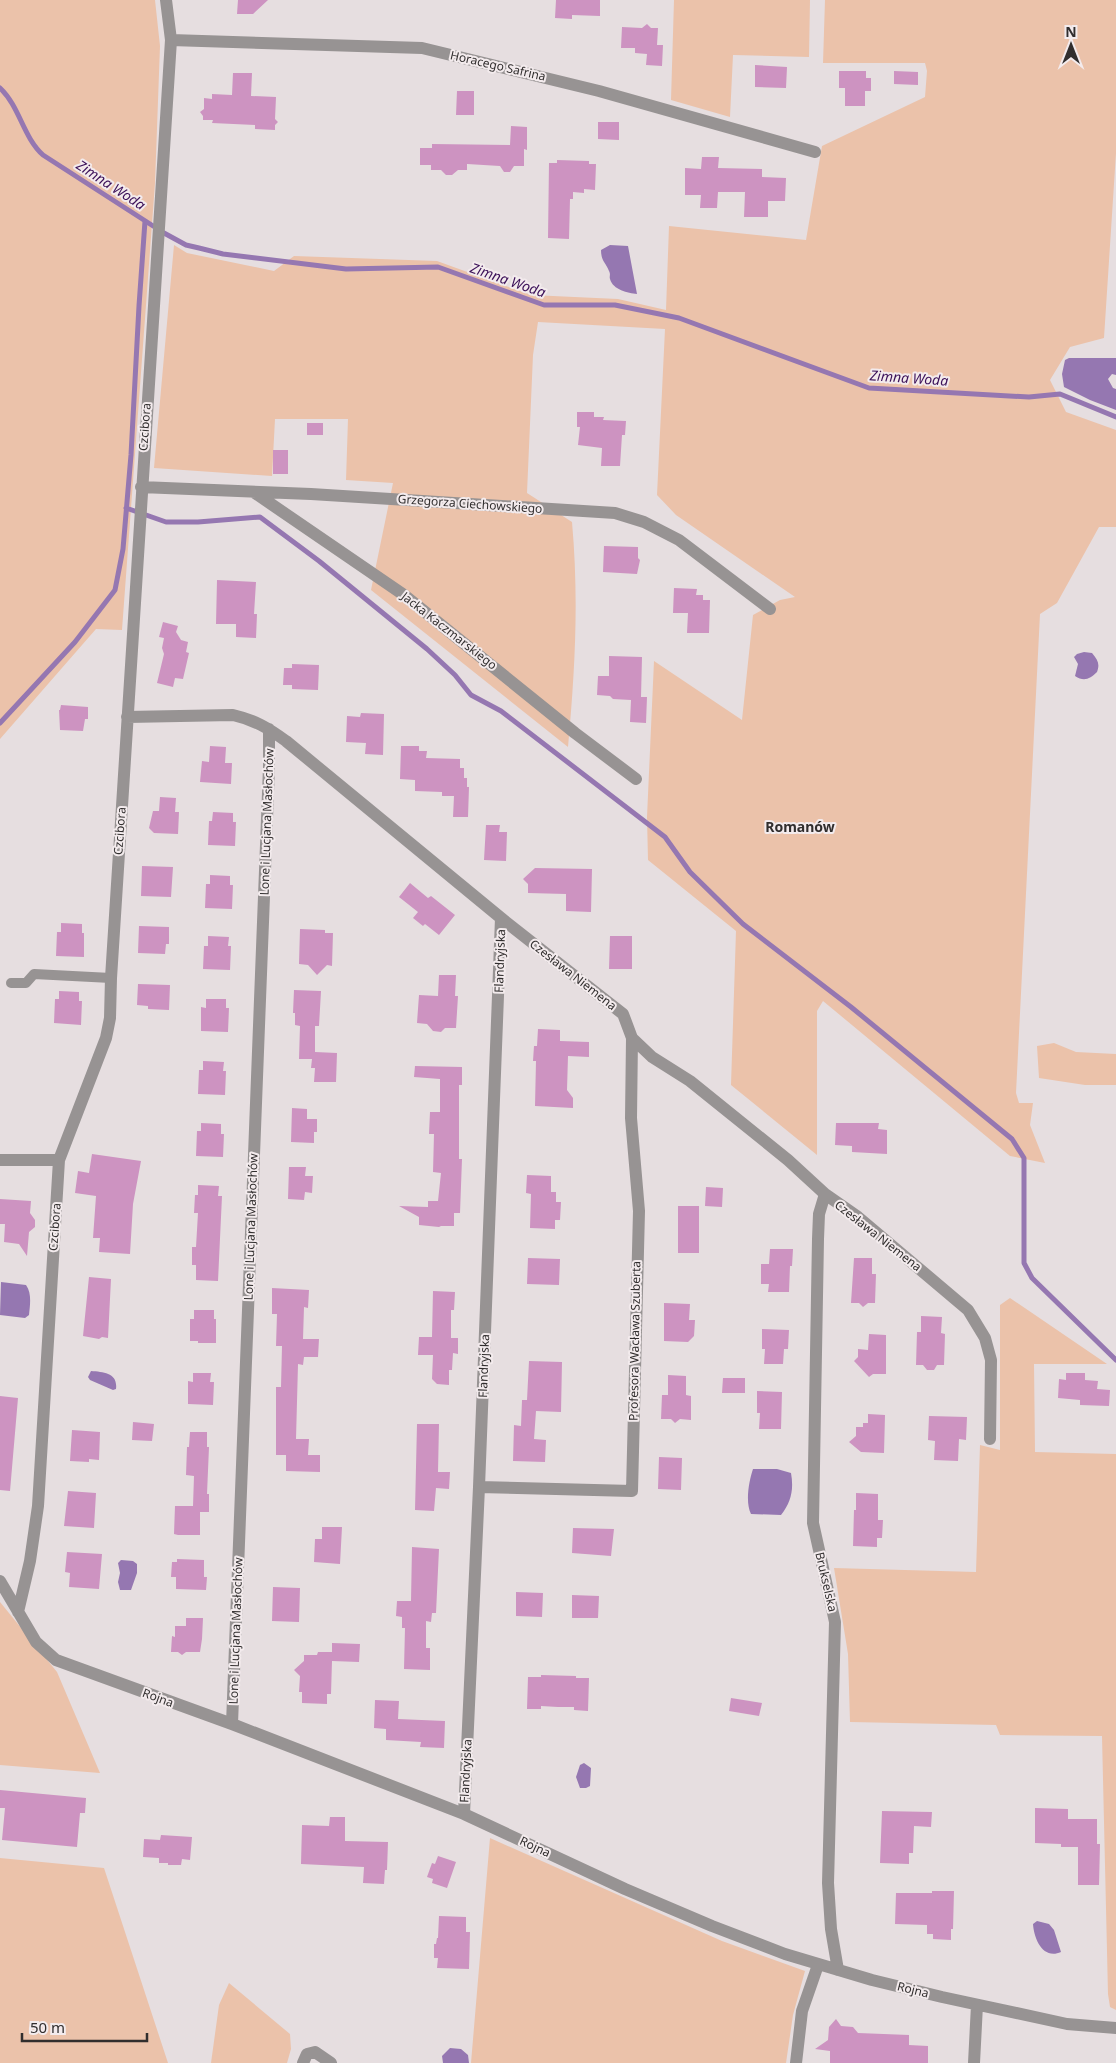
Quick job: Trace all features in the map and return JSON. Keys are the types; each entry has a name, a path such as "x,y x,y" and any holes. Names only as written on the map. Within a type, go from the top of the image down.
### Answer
{"street":[{"name":"Czcibora","path":"18,1612 30,1561 38,1506 59,1160 106,1038 110,1018 141,487 171,40 166,0"},
{"name":"Horacego Safrina","path":"171,40 422,48 599,90 815,152"},
{"name":"Grzegorza Ciechowskiego","path":"141,487 311,494 615,513 644,522 679,540 770,609"},
{"name":"Jacka Kaczmarskiego","path":"255,493 404,596 575,733 636,779"},
{"name":"Czesława Niemena","path":"127,717 233,715 250,719 269,729 623,1014 632,1038 652,1057 690,1081 788,1160 825,1194 858,1217 968,1310 985,1338 991,1360 990,1439"},
{"name":"Lone i Lucjana Masłochów","path":"232,1724 269,729"},
{"name":"Flandryjska","path":"464,1814 502,918"},
{"name":"Profesora Wacława Szuberta","path":"479,1487 632,1492 639,1211 632,1118 632,1038"},
{"path":"0,1160 59,1160"},
{"name":"Brukselska","path":"825,1194 820,1214 818,1239 813,1522 835,1622 828,1883 831,1929 838,1970"},
{"name":"Rojna","path":"0,1581 42,1649 56,1660 232,1724 464,1814 689,1916 769,1948 818,1965 977,2005 1067,2024 1116,2028"},
{"path":"796,2063 802,2011 818,1965"},
{"path":"974,2063 977,2005"},
{"path":"303,2063 307,2054 315,2052 331,2063"}],"lane":[{"path":"11,983 26,983 34,974 111,978"}],"shaded area":[{"path":"0,0 155,0 160,46 155,183 122,630 96,629 0,739"},
{"path":"674,0 810,0 809,57 733,55 730,117 671,100"},
{"path":"825,0 1116,0 1116,153 1104,338 1070,347 1050,380 1066,412 1116,430 1116,527 1099,527 1057,603 1040,614 1016,1093 1019,1103 1033,1103 1030,1125 1045,1163 1010,1156 823,1001 817,1011 817,1155 731,1085 736,931 648,860 647,817 654,661 742,720 753,615 780,600 795,597 676,515 657,495 665,329 538,322 533,355 527,493 572,522 576,607 573,690 568,747 371,590 393,483 346,480 348,419 275,419 272,476 154,468 174,245 187,253 274,271 294,256 437,261 531,295 618,299 666,310 669,226 806,240 822,146 925,97 927,71 925,63 823,63"},
{"path":"610,245 628,246 637,294 621,290 612,283 610,272 602,257 601,250"},
{"path":"1069,358 1116,358 1116,375 1112,374 1108,379 1113,388 1116,389 1116,410 1064,387 1062,374 1065,360"},
{"path":"1084,652 1092,653 1097,660 1098,667 1097,672 1084,679 1075,676 1078,664 1074,657"},
{"path":"1054,1043 1076,1052 1116,1054 1116,1085 1085,1085 1039,1078 1037,1046"},
{"path":"1,1282 26,1285 30,1295 29,1315 25,1318 0,1315"},
{"path":"1010,1298 1107,1364 1034,1364 1035,1452 1116,1454 1116,2010 1110,2007 1108,1994 1102,1736 1000,1735 996,1725 850,1722 848,1654 834,1568 976,1572 980,1445 1000,1450 1000,1305"},
{"path":"91,1371 109,1374 115,1380 116,1389 113,1390 90,1380 88,1377"},
{"path":"753,1469 777,1469 791,1473 791,1495 781,1515 751,1514 748,1498"},
{"path":"121,1560 133,1561 137,1564 137,1573 131,1590 120,1590 118,1563"},
{"path":"0,1602 57,1672 100,1773 0,1765"},
{"path":"584,1763 591,1768 590,1786 580,1788 576,1777 580,1765"},
{"path":"490,1838 722,1941 805,1971 793,2015 786,2063 471,2063"},
{"path":"0,1858 104,1868 168,2063 0,2063"},
{"path":"1037,1921 1049,1924 1054,1930 1061,1952 1055,1954 1044,1951 1035,1936 1033,1924"},
{"path":"229,1983 290,2034 291,2049 287,2063 211,2063 219,2005"},
{"path":"450,2048 461,2049 468,2055 469,2063 443,2063 442,2056"}],"building":[{"path":"238,0 268,0 253,14 237,14"},
{"path":"556,0 600,0 600,16 572,15 572,19 555,18"},
{"path":"647,24 651,28 658,28 657,45 663,45 662,66 646,65 647,54 635,53 635,48 621,48 622,27 642,28"},
{"path":"755,65 787,67 786,88 755,87"},
{"path":"839,71 866,71 866,78 871,78 871,91 865,91 865,106 845,106 845,88 839,88"},
{"path":"894,71 918,72 918,85 894,84"},
{"path":"233,73 252,73 251,96 276,97 275,119 278,122 275,125 275,130 255,129 255,125 212,123 213,120 203,120 200,112 204,109 204,98 212,99 212,94 232,95"},
{"path":"457,91 474,91 474,115 456,115"},
{"path":"598,122 619,122 619,140 598,139"},
{"path":"511,126 527,127 527,150 524,149 524,166 514,166 510,172 504,172 500,166 467,164 467,170 458,170 452,175 446,175 441,170 431,170 431,165 420,165 420,148 432,148 432,144 510,145"},
{"path":"702,157 719,157 718,168 762,169 762,177 786,178 785,201 768,201 768,217 744,217 745,192 718,192 717,208 700,208 701,195 685,195 685,168 701,169"},
{"path":"557,160 589,161 589,164 596,164 595,190 584,189 584,193 573,192 573,199 570,199 569,239 548,238 549,163 557,163"},
{"path":"577,412 594,412 594,417 604,417 603,420 626,421 625,435 622,435 620,466 601,466 602,448 578,445 580,427 577,427"},
{"path":"307,423 323,423 323,435 307,435"},
{"path":"273,450 288,450 288,474 273,474"},
{"path":"604,546 638,547 638,558 640,560 637,574 603,572"},
{"path":"217,580 256,582 254,614 257,614 256,638 236,637 236,624 216,624"},
{"path":"674,588 697,589 696,595 703,595 703,600 710,600 709,633 687,633 688,613 673,613"},
{"path":"163,622 178,626 176,632 181,640 188,642 186,652 189,653 183,679 175,678 173,687 157,683 164,654 162,648 164,638 159,637"},
{"path":"609,656 642,657 641,697 647,697 646,723 630,722 631,700 613,699 610,696 597,695 598,676 609,676"},
{"path":"292,664 319,665 318,690 292,689 292,685 283,685 284,668 292,668"},
{"path":"61,705 88,707 88,719 85,719 83,731 60,730 59,710"},
{"path":"361,713 384,714 383,755 365,754 366,743 346,742 347,716 360,717"},
{"path":"210,746 226,747 225,763 232,763 231,784 200,782 202,761 209,762"},
{"path":"401,746 419,746 419,751 427,751 426,758 460,759 460,768 464,768 464,778 467,778 467,787 469,787 468,817 453,817 454,796 442,796 442,792 415,791 415,780 400,779"},
{"path":"160,797 176,798 175,812 179,812 178,834 154,833 149,828 153,811 159,811"},
{"path":"213,812 233,813 233,822 236,822 235,846 208,845 209,821 212,821"},
{"path":"486,825 500,825 499,832 507,832 506,861 484,860"},
{"path":"142,866 173,867 171,897 141,896"},
{"path":"535,868 592,869 591,912 566,911 566,894 528,893 528,884 523,879"},
{"path":"210,875 230,876 230,885 233,885 232,909 205,908 206,884 210,884"},
{"path":"410,883 428,898 431,896 455,915 439,935 425,924 423,926 413,918 418,912 399,897"},
{"path":"61,923 82,924 84,957 56,956 57,932 61,932"},
{"path":"139,926 169,927 169,944 166,944 165,954 138,953"},
{"path":"300,929 325,930 325,933 333,933 332,966 327,965 317,975 308,965 299,964"},
{"path":"208,936 229,937 228,946 231,946 230,970 203,969 204,946 208,946"},
{"path":"610,936 632,936 632,969 609,969"},
{"path":"439,975 456,975 455,996 458,996 456,1028 445,1028 441,1032 433,1031 427,1024 417,1023 419,995 438,996"},
{"path":"138,984 170,985 169,1010 148,1009 148,1006 137,1005"},
{"path":"294,990 321,991 319,1026 315,1026 315,1052 337,1053 336,1082 314,1082 315,1068 311,1068 312,1059 299,1059 300,1026 295,1025 295,1013 293,1013"},
{"path":"59,991 79,992 79,1001 82,1001 81,1025 54,1023 55,999 59,999"},
{"path":"206,999 226,999 226,1008 229,1008 228,1032 201,1031 201,1007 206,1008"},
{"path":"538,1029 560,1030 560,1041 589,1042 589,1057 568,1056 567,1090 573,1098 573,1108 535,1106 536,1061 533,1061 534,1046 537,1046"},
{"path":"203,1061 224,1062 223,1071 226,1071 225,1095 198,1094 199,1070 203,1070"},
{"path":"415,1066 462,1067 462,1085 459,1085 459,1159 462,1159 460,1213 454,1213 454,1226 419,1225 419,1217 399,1206 428,1207 428,1201 438,1201 441,1173 433,1172 434,1134 429,1134 430,1112 440,1112 440,1079 414,1077"},
{"path":"292,1108 307,1109 307,1119 317,1119 317,1132 314,1132 314,1143 291,1142"},
{"path":"201,1123 221,1124 221,1134 224,1134 223,1157 196,1156 197,1131 201,1131"},
{"path":"836,1123 879,1123 878,1129 887,1130 887,1154 852,1152 852,1146 835,1145"},
{"path":"92,1154 141,1161 133,1204 130,1254 99,1252 100,1238 93,1238 96,1196 75,1193 78,1171 89,1173"},
{"path":"289,1167 306,1167 305,1176 313,1176 312,1193 305,1192 304,1200 288,1199"},
{"path":"527,1175 551,1176 551,1192 556,1192 556,1202 561,1202 560,1220 555,1220 555,1229 530,1228 531,1194 526,1193"},
{"path":"198,1185 219,1186 218,1196 222,1196 218,1281 196,1280 196,1265 192,1265 192,1247 196,1247 198,1213 194,1213 195,1195 198,1195"},
{"path":"706,1187 723,1188 722,1207 705,1206"},
{"path":"0,1199 31,1201 30,1213 35,1220 35,1227 29,1232 27,1256 19,1244 4,1242 5,1224 0,1224"},
{"path":"678,1206 699,1206 699,1253 678,1253"},
{"path":"770,1249 793,1249 789,1292 768,1292 769,1284 761,1284 761,1264 769,1264"},
{"path":"528,1258 560,1259 559,1285 527,1284"},
{"path":"854,1258 872,1258 872,1274 876,1274 875,1303 868,1303 863,1307 859,1303 851,1303"},
{"path":"89,1277 111,1279 108,1338 102,1337 99,1339 83,1336"},
{"path":"272,1288 309,1290 308,1308 304,1307 303,1339 319,1339 318,1357 304,1357 303,1365 298,1364 296,1439 309,1439 308,1455 320,1455 320,1472 286,1471 286,1455 276,1455 276,1387 281,1387 282,1346 276,1346 277,1314 272,1314"},
{"path":"433,1291 455,1292 454,1310 451,1310 451,1338 458,1338 458,1354 453,1353 452,1370 449,1370 449,1385 437,1384 432,1379 433,1355 418,1355 419,1337 432,1337"},
{"path":"664,1303 690,1304 689,1320 695,1320 694,1336 688,1342 664,1341"},
{"path":"194,1310 214,1310 216,1343 190,1341 190,1319 194,1319"},
{"path":"921,1316 942,1317 941,1333 945,1334 944,1365 937,1365 934,1370 927,1370 923,1365 916,1365 917,1332 921,1332"},
{"path":"762,1329 789,1330 788,1349 784,1349 783,1364 764,1364 765,1349 762,1349"},
{"path":"869,1334 886,1335 886,1374 873,1374 869,1377 854,1361 858,1357 858,1349 868,1350"},
{"path":"529,1361 562,1362 561,1412 536,1411 534,1439 546,1440 545,1462 513,1461 514,1425 521,1426 522,1400 527,1400"},
{"path":"193,1373 211,1373 210,1382 214,1382 213,1405 188,1404 188,1381 193,1382"},
{"path":"1066,1373 1085,1373 1085,1380 1098,1381 1097,1389 1110,1390 1109,1406 1080,1405 1080,1400 1058,1398 1059,1379 1066,1380"},
{"path":"668,1375 686,1376 686,1395 691,1396 691,1420 680,1419 675,1423 671,1419 661,1419 662,1395 668,1395"},
{"path":"723,1378 745,1378 745,1393 722,1393"},
{"path":"757,1391 782,1392 781,1429 759,1429 760,1413 757,1413"},
{"path":"0,1396 18,1398 10,1491 0,1490"},
{"path":"868,1414 885,1415 884,1453 861,1452 849,1442 856,1436 856,1427 863,1427 863,1423 868,1423"},
{"path":"929,1416 967,1417 966,1440 959,1439 958,1461 934,1460 935,1441 928,1440"},
{"path":"133,1422 154,1424 152,1441 132,1440"},
{"path":"417,1424 439,1424 438,1472 450,1472 449,1489 436,1488 434,1511 415,1510"},
{"path":"72,1430 100,1432 99,1460 89,1459 89,1462 70,1461"},
{"path":"190,1432 207,1432 207,1447 209,1447 207,1494 209,1494 209,1512 200,1512 200,1535 178,1535 174,1534 175,1506 193,1506 194,1476 186,1475 187,1447 189,1447"},
{"path":"659,1457 682,1458 681,1490 658,1489"},
{"path":"68,1491 96,1493 94,1528 64,1526"},
{"path":"856,1493 878,1494 878,1520 883,1520 882,1538 877,1538 877,1547 853,1546"},
{"path":"322,1527 342,1527 340,1564 314,1562 315,1539 322,1539"},
{"path":"573,1528 614,1529 611,1556 572,1553"},
{"path":"412,1547 439,1549 436,1613 432,1613 431,1622 426,1621 426,1648 430,1648 430,1670 404,1669 405,1628 402,1628 402,1617 396,1616 397,1601 411,1601"},
{"path":"67,1552 102,1554 99,1589 69,1587 70,1573 65,1572"},
{"path":"177,1559 204,1560 204,1577 207,1577 206,1590 176,1589 176,1577 171,1577 172,1562 177,1562"},
{"path":"273,1587 300,1588 299,1622 272,1621"},
{"path":"516,1592 543,1593 542,1617 516,1616"},
{"path":"572,1595 599,1596 598,1618 572,1618"},
{"path":"186,1618 203,1618 202,1639 200,1652 186,1652 182,1655 178,1652 171,1652 172,1636 175,1637 175,1626 186,1626"},
{"path":"332,1643 360,1644 359,1662 332,1661 331,1694 327,1694 327,1704 302,1703 302,1692 299,1692 300,1676 294,1670 304,1661 304,1655 332,1652"},
{"path":"541,1675 589,1678 588,1711 574,1710 574,1707 541,1706 541,1709 527,1709 528,1677 541,1677"},
{"path":"731,1698 762,1703 759,1716 729,1711"},
{"path":"375,1700 399,1701 398,1719 445,1721 444,1748 420,1747 421,1742 386,1740 386,1729 374,1728"},
{"path":"0,1790 86,1798 85,1813 80,1813 77,1847 2,1840 5,1808 0,1808"},
{"path":"1035,1808 1068,1809 1068,1819 1097,1819 1097,1844 1100,1844 1099,1885 1078,1885 1078,1847 1061,1847 1061,1844 1035,1843"},
{"path":"882,1811 932,1812 931,1827 914,1826 913,1853 909,1853 909,1864 880,1863"},
{"path":"330,1817 345,1817 345,1841 388,1842 387,1870 385,1870 384,1884 363,1883 364,1867 301,1864 302,1825 329,1826"},
{"path":"161,1835 192,1837 190,1860 182,1859 181,1865 168,1865 168,1863 159,1863 159,1858 143,1857 144,1839 160,1840"},
{"path":"438,1856 456,1862 447,1888 432,1883 433,1879 427,1877 432,1863 435,1864"},
{"path":"932,1891 954,1891 951,1940 933,1939 933,1934 927,1934 927,1925 895,1924 896,1893 932,1893"},
{"path":"439,1916 466,1917 466,1932 470,1932 469,1969 437,1968 438,1958 434,1958 434,1944 436,1944 438,1938"},
{"path":"836,2019 841,2026 853,2027 858,2033 909,2035 909,2045 928,2046 928,2063 830,2063 830,2051 815,2049 828,2040 829,2027"}],"waterway":[{"name":"Zimna Woda","path":"0,88 12,104 36,148 43,155 164,233 186,245 223,254 346,269 438,267 544,305 615,305 679,318 869,388 1029,397 1060,394 1116,417"},
{"path":"0,723 75,642 115,590 123,549 131,455 145,221"},
{"path":"126,508 166,522 198,522 260,517 319,561 427,649 455,675 471,695 501,711 665,837 690,872 743,924 851,1007 1012,1139 1024,1158 1024,1263 1032,1278 1116,1360"}],"district":[{"name":"Romanów","path":"800,827"}]}
